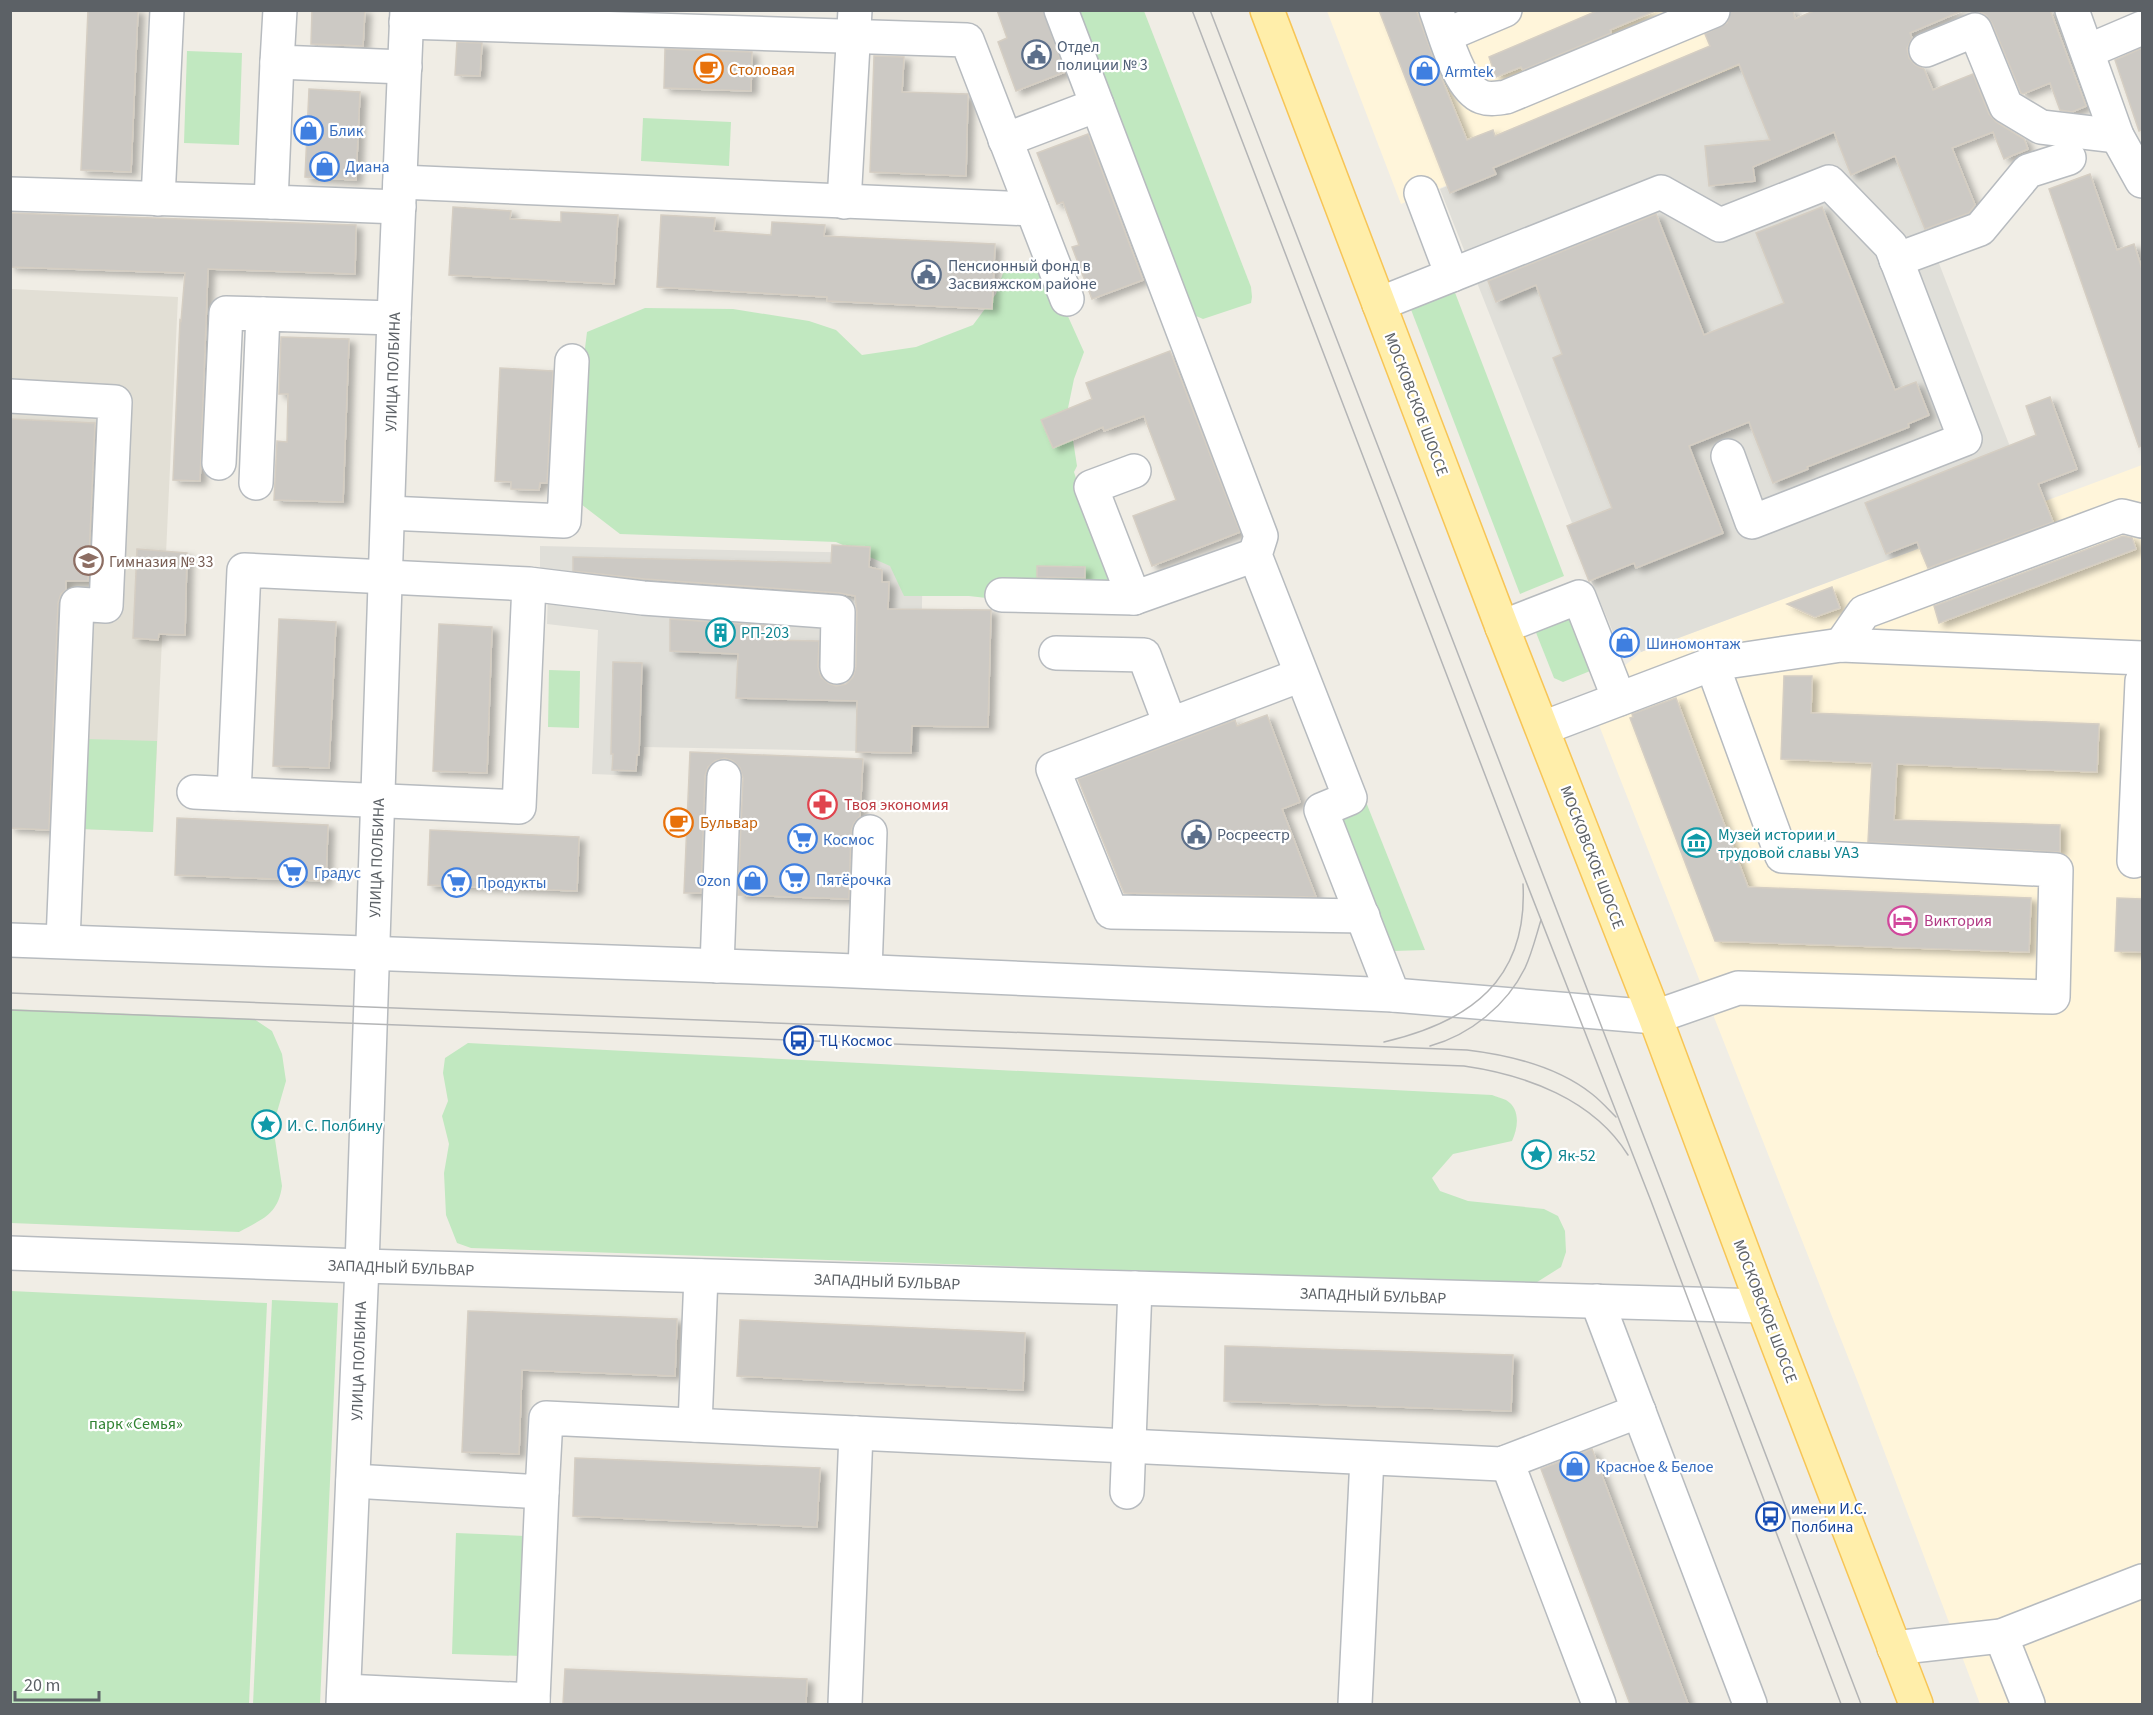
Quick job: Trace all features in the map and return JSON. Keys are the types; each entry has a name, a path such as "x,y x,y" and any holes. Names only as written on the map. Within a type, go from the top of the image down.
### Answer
{"main road":[{"name":"МОСКОВСКОЕ ШОССЕ","path":"1267,10 1502,627 1655,1017 1916,1704"}],"street":[{"path":"158,199 167,10"},
{"path":"271,202 280,10"},
{"path":"1061,10 1261,536 1255,555 1350,798 1321,810 1393,995"},
{"path":"1505,10 1441,23 1463,80 1472,91 1492,99 1506,97 1713,11"},
{"path":"2072,10 2117,136 2142,181"},
{"path":"406,16 854,23 967,40 1067,299"},
{"name":"УЛИЦА ПОЛБИНА","path":"344,1698 374,952 406,16"},
{"path":"844,202 854,23"},
{"path":"2088,51 2142,28"},
{"path":"1926,50 1976,30 2006,105 2041,127 2117,136"},
{"path":"277,62 405,68"},
{"path":"1005,140 1097,105"},
{"path":"1896,260 1980,230 2028,171 2069,158"},
{"path":"1379,304 1661,192 1720,225 1829,182 1891,246 1965,439 1752,522 1728,456"},
{"path":"1421,193 1452,275"},
{"path":"10,194 271,202 399,194 844,202 1032,209"},
{"path":"219,463 226,313 394,318"},
{"path":"255,483 263,314"},
{"path":"388,513 564,521 572,361"},
{"path":"10,396 115,402 106,606 77,604 63,941"},
{"path":"1134,471 1091,487 1134,598"},
{"path":"1841,645 1864,612 2122,516 2142,521"},
{"path":"1002,595 1134,598 1255,555"},
{"path":"234,794 244,570 529,584 644,598 838,612 837,667"},
{"path":"194,792 519,807 529,584"},
{"path":"1502,627 1579,597 1619,699"},
{"path":"1543,728 1712,664 1841,645 2142,658"},
{"path":"1056,653 1144,655 1170,724"},
{"path":"10,939 865,971 1393,995 1655,1017 1738,988 2053,997 2056,870 1782,856 1712,664"},
{"path":"1301,675 1053,769 1111,912 1363,916"},
{"path":"2134,861 2142,681"},
{"path":"717,966 724,777"},
{"path":"865,971 870,832"},
{"name":"ЗАПАДНЫЙ БУЛЬВАР","path":"10,1253 362,1266 1763,1306"},
{"path":"695,1425 701,1276"},
{"path":"1127,1492 1135,1288"},
{"path":"1597,1301 1750,1704"},
{"path":"344,1698 533,1702 546,1418 1501,1464 1639,1411"},
{"path":"845,1704 856,1433"},
{"path":"1355,1704 1366,1458"},
{"path":"1507,1462 1599,1704"},
{"path":"353,1481 542,1492"},
{"path":"1894,1648 2001,1636 2142,1581"},
{"path":"2001,1636 2028,1704"}],"shaded area":[{"path":"1327,11 1762,11 1778,50 1401,204"},
{"path":"1849,31 2033,506 1641,652 1630,626 1613,632 1591,580 1589,581 1567,526 1572,523 1440,189 1778,50"},
{"name":"Гимназия № 33","path":"11,289 178,297 153,832 11,826"},
{"path":"2142,465 2142,1704 1980,1704 1859,1385 1593,710 1610,678 1641,652"},
{"path":"540,546 923,554 919,752 644,747 642,776 592,774 598,630 547,624 548,591 540,590"}],"green space":[{"path":"1075,11 1144,11 1251,287 1251,303 1203,319 1192,311"},
{"path":"187,51 242,53 239,145 184,143"},
{"path":"643,118 731,122 729,166 641,161"},
{"path":"1030,260 1057,292 1084,352 1074,379 1068,408 1077,466 1074,472 1109,582 1013,601 969,596 904,596 890,566 836,542 620,534 577,501 578,405 587,332 645,308 733,309 809,321 836,330 862,355 916,347 973,325 996,294 1003,273"},
{"path":"1454,290 1564,576 1520,594 1410,307"},
{"path":"1576,608 1600,667 1563,682 1554,678 1533,625"},
{"path":"549,670 580,671 579,728 548,727"},
{"path":"86,739 157,741 153,832 82,829"},
{"path":"1366,802 1425,950 1394,951 1340,812"},
{"path":"11,1009 254,1019 272,1031 282,1054 286,1081 273,1126 282,1186 273,1210 239,1232 11,1223"},
{"path":"468,1043 1492,1095 1506,1100 1514,1108 1517,1125 1512,1141 1453,1154 1432,1178 1440,1191 1468,1201 1544,1209 1558,1216 1565,1231 1566,1252 1561,1267 1534,1284 471,1248 457,1243 446,1215 444,1173 449,1144 442,1116 448,1101 443,1073 445,1058"},
{"name":"парк «Семья»","path":"11,1291 267,1303 249,1704 11,1704"},
{"path":"272,1300 338,1303 320,1704 253,1704"},
{"path":"456,1533 525,1536 521,1656 452,1654"}],"building":[{"path":"88,10 138,10 131,172 81,170"},
{"path":"312,10 365,10 363,46 311,44"},
{"name":"Отдел полиции № 3","path":"997,10 1043,10 1065,72 1016,91 998,42 1007,38"},
{"path":"1379,10 1416,10 1467,140 1493,130 1495,136 1710,46 1705,34 1727,23 1731,10 1793,10 1795,19 1816,10 1964,10 1910,33 1912,38 1907,48 1909,58 1915,65 1924,69 1933,90 1973,74 1989,114 1996,122 2024,139 2028,149 2004,159 1993,132 1952,148 1975,205 1969,213 1925,229 1895,156 1851,175 1834,132 1753,167 1755,181 1709,186 1705,146 1770,140 1739,64 1493,168 1496,174 1450,193"},
{"path":"1599,10 1655,11 1610,30 1611,33 1523,70 1521,67 1496,77 1489,57"},
{"path":"1977,10 2050,10 2086,106 2072,112 2060,110 2050,83 2021,93 1992,23 1987,16"},
{"path":"457,42 482,43 480,76 455,75"},
{"path":"2142,48 2142,130 2139,131 2115,60"},
{"path":"665,49 752,52 751,91 664,88"},
{"path":"874,56 904,57 902,92 968,94 966,176 870,172"},
{"path":"309,89 360,92 356,180 305,177"},
{"path":"1088,134 1143,280 1092,299 1072,247 1079,245 1063,202 1057,204 1037,153"},
{"path":"2090,174 2117,250 2134,244 2142,269 2142,446 2139,447 2049,189"},
{"path":"453,207 511,211 510,219 561,222 561,212 618,215 614,284 449,275"},
{"path":"1822,207 1895,390 1916,382 1929,415 1908,424 1909,427 1807,467 1808,469 1773,483 1749,422 1689,446 1723,533 1636,568 1634,563 1589,581 1567,526 1612,508 1553,358 1562,354 1536,285 1496,302 1488,281 1656,214 1704,335 1784,303 1756,233"},
{"path":"10,213 356,225 355,274 208,269 200,481 173,480 180,320 185,273 10,267"},
{"path":"661,215 715,218 714,231 771,235 772,222 825,225 824,236 995,244 992,309 827,301 827,297 657,287"},
{"path":"281,337 349,339 343,502 274,500 277,441 287,442 288,394 279,394"},
{"path":"1170,351 1240,532 1152,566 1133,516 1176,500 1144,416 1104,431 1103,427 1053,448 1041,420 1092,399 1086,383"},
{"path":"500,368 553,371 547,483 540,483 539,490 511,489 511,482 495,481"},
{"path":"2050,397 2077,469 2038,484 2053,522 1928,568 1917,542 1886,554 1865,503 2036,435 2026,406"},
{"path":"10,419 95,423 88,581 66,581 66,590 61,594 58,603 49,830 10,828"},
{"path":"2123,536 2132,538 2136,549 1939,623 1934,606"},
{"path":"832,545 870,547 869,567 882,570 882,582 889,582 888,609 991,610 988,727 912,726 911,753 856,752 857,701 736,698 738,654 670,651 670,619 770,626 770,640 819,641 818,667 821,677 836,686 846,684 853,677 856,667 855,596 573,571 573,557 831,563"},
{"path":"137,549 187,553 185,635 159,634 158,640 133,638"},
{"path":"1037,566 1085,567 1085,578 1037,577"},
{"path":"1832,587 1840,608 1815,617 1787,604"},
{"path":"279,619 336,622 329,768 273,766"},
{"path":"439,624 492,627 487,773 433,771"},
{"path":"613,662 642,663 639,755 637,755 636,771 612,770"},
{"path":"1784,676 1812,676 1811,713 2099,724 2097,772 1897,764 1894,820 2060,825 2060,852 1868,842 1872,763 1781,759"},
{"path":"1676,698 1748,887 2031,898 2029,952 1715,941 1630,718 1633,717 1632,714"},
{"name":"Росреестр","path":"1267,715 1300,802 1282,809 1316,897 1124,893 1078,779 1235,720 1237,726"},
{"name":"Космос","path":"690,752 863,759 860,816 851,831 849,899 738,895 743,778 740,768 733,761 725,758 715,761 708,767 705,776 701,893 684,893"},
{"path":"177,818 328,825 326,881 175,875"},
{"path":"430,830 579,837 577,891 428,885"},
{"path":"2117,898 2142,899 2142,952 2115,951"},
{"path":"468,1311 677,1319 675,1376 522,1370 519,1454 462,1452"},
{"path":"740,1320 1025,1333 1023,1390 737,1376"},
{"path":"1225,1346 1513,1355 1511,1411 1224,1401"},
{"path":"1592,1449 1688,1704 1630,1704 1541,1469"},
{"path":"575,1458 820,1468 817,1527 573,1516"},
{"path":"565,1669 807,1679 806,1704 563,1704"}],"tram line":[{"path":"1192,10 1518,861 1651,1201 1841,1704"},
{"path":"1210,10 1861,1704"},
{"path":"1384,1042 1443,1022 1467,1009 1488,991 1504,971 1515,946 1522,918 1523,884"},
{"path":"1430,1046 1473,1026 1498,1006 1525,968 1541,920"},
{"path":"10,993 1467,1050 1516,1059 1564,1076 1592,1094 1616,1117"},
{"path":"10,1010 1464,1066 1511,1076 1556,1093 1596,1119 1613,1135 1628,1155"}],"place":[{"name":"Отдел полиции № 3","path":"1036,55"},
{"name":"Столовая","path":"708,69"},
{"name":"Armtek","path":"1424,71"},
{"name":"Блик","path":"308,130"},
{"name":"Диана","path":"324,166"},
{"name":"Пенсионный фонд в Засвияжском районе","path":"927,274"},
{"name":"Гимназия № 33","path":"88,561"},
{"name":"РП-203","path":"720,632"},
{"name":"Шиномонтаж","path":"1625,643"},
{"name":"Твоя экономия","path":"823,804"},
{"name":"Бульвар","path":"679,822"},
{"name":"Росреестр","path":"1196,834"},
{"name":"Космос","path":"802,839"},
{"name":"Музей истории и трудовой славы УАЗ","path":"1697,843"},
{"name":"Градус","path":"293,872"},
{"name":"Пятёрочка","path":"795,879"},
{"name":"Ozon","path":"752,880"},
{"name":"Продукты","path":"456,882"},
{"name":"Виктория","path":"1903,920"},
{"name":"ТЦ Космос","path":"798,1040"},
{"name":"И. С. Полбину","path":"266,1125"},
{"name":"Як-52","path":"1537,1155"},
{"name":"Красное & Белое","path":"1575,1466"},
{"name":"имени И.С. Полбина","path":"1770,1517"}]}
